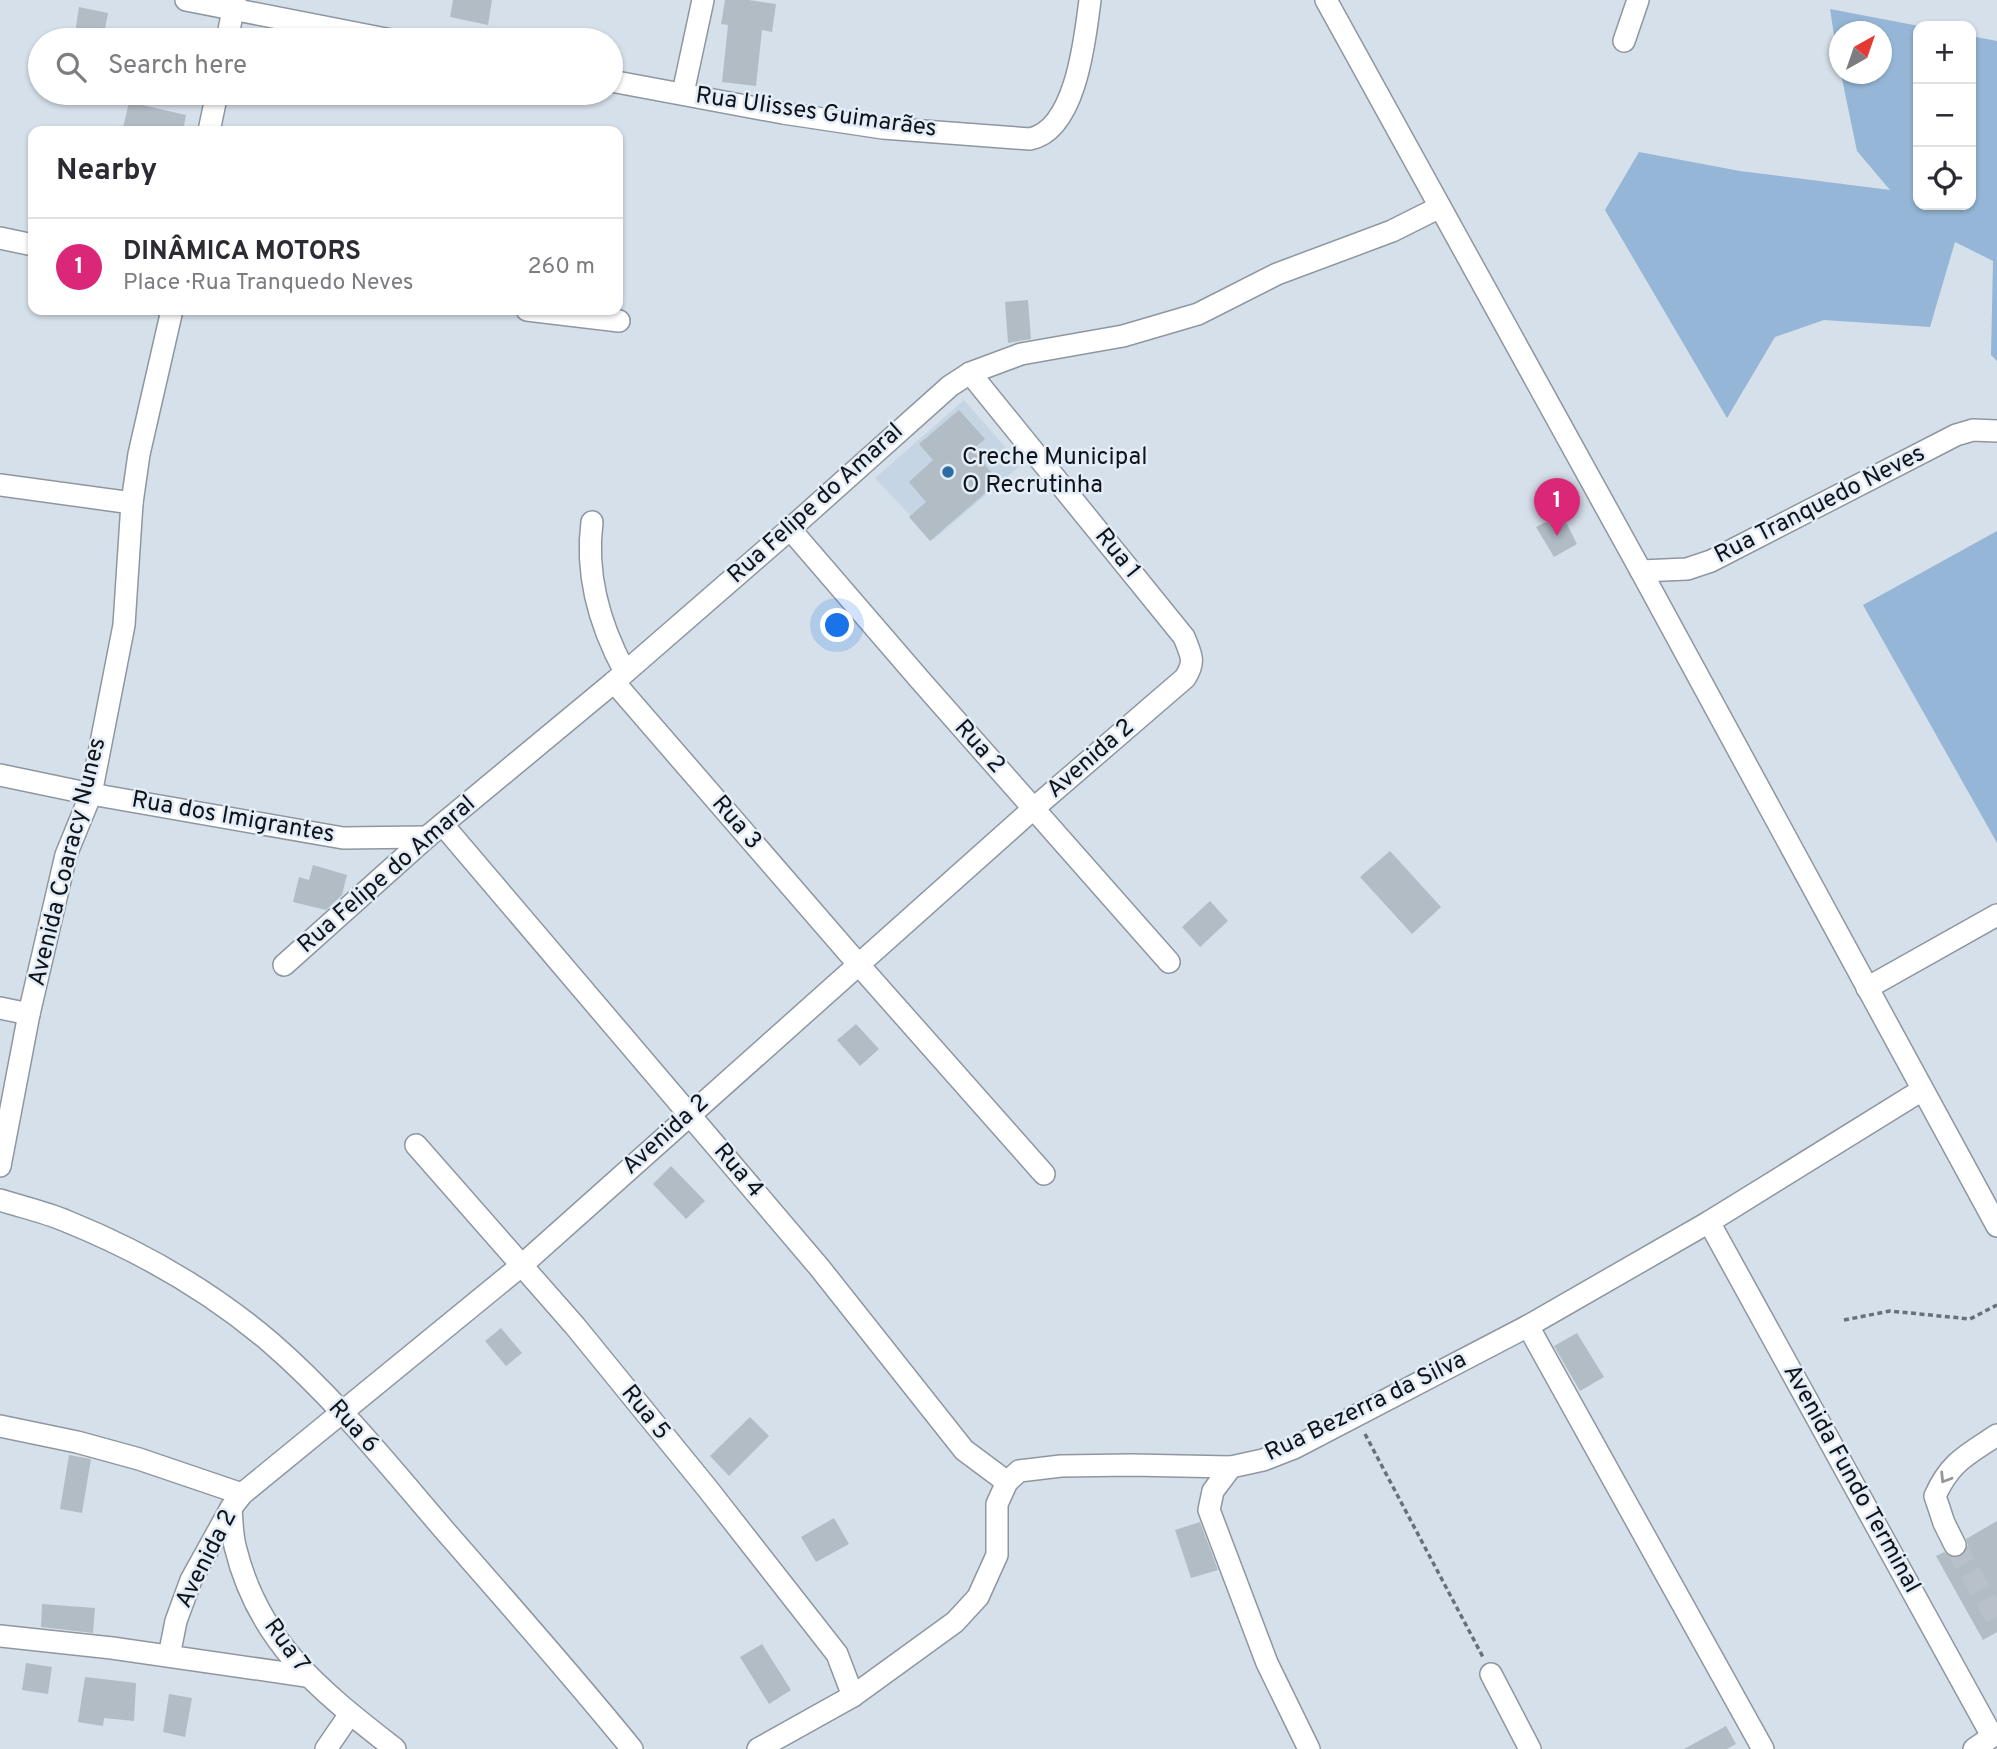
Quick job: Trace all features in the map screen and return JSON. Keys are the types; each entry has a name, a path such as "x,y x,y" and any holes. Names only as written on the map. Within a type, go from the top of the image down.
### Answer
{"street":[{"path":"186,0 234,4 339,28"},
{"path":"683,93 703,0"},
{"name":"Rua Ulisses Guimarães","path":"623,83 783,113 883,128 1030,139 1041,137 1058,122 1072,91 1090,0"},
{"path":"1326,0 1642,571 1997,1226"},
{"path":"1624,41 1638,0"},
{"path":"229,28 234,4"},
{"path":"210,126 214,105"},
{"name":"Rua Felipe do Amaral","path":"284,965 435,831 790,529 931,401 970,373 1021,354 1124,336 1198,314 1277,274 1392,232 1440,207"},
{"path":"0,238 28,244"},
{"name":"Avenida Coaracy Nunes","path":"0,1166 29,1014 66,855 91,794 124,625 132,503 139,454 171,315"},
{"path":"569,315 619,321"},
{"name":"Rua 1","path":"970,373 1184,637"},
{"name":"Rua Tranquedo Neves","path":"1642,571 1698,567 1956,435 1973,430 1997,431"},
{"path":"0,485 132,503"},
{"name":"Rua 3","path":"592,523 589,540 598,614 619,677 859,965 1044,1174"},
{"name":"Rua 2","path":"790,529 1170,962"},
{"name":"Avenida 2","path":"169,1656 181,1604 191,1580 237,1501 522,1265 1033,808 1185,678 1192,667 1192,657 1184,637"},
{"name":"Rua dos Imigrantes","path":"0,775 91,794 343,838 435,831"},
{"name":"Rua 4","path":"435,831 690,1113 819,1267 964,1450 1013,1476"},
{"path":"1867,988 1997,915"},
{"path":"0,1008 29,1014"},
{"name":"Rua Bezerra da Silva","path":"1013,1476 1061,1466 1231,1467 1264,1460 1294,1448 1528,1325 1709,1222 1922,1090"},
{"name":"Rua 5","path":"416,1145 575,1326 689,1466 837,1654 853,1696"},
{"name":"Rua 6","path":"0,1200 64,1220 113,1241 161,1267 219,1304 270,1342 342,1413 578,1682 632,1749"},
{"name":"Avenida Fundo Terminal","path":"1709,1222 1995,1735"},
{"path":"1528,1325 1763,1749"},
{"path":"0,1426 139,1458 237,1501"},
{"path":"1955,1545 1935,1496 1943,1478 1955,1463 1997,1435"},
{"path":"1231,1467 1213,1491 1209,1510 1267,1663 1309,1749"},
{"path":"758,1749 853,1696 955,1622 978,1597 997,1555 997,1504 1013,1476"},
{"name":"Rua 7","path":"237,1501 234,1544 257,1604 277,1639 306,1676 395,1749"},
{"path":"0,1636 112,1648 306,1676"},
{"path":"1492,1674 1530,1749"},
{"path":"326,1749 350,1714"},
{"path":"1974,1749 1995,1735"}],"path":[{"path":"1844,1320 1890,1311 1969,1319 1997,1305"},
{"path":"1355,1417 1492,1674"}],"shaded area":[{"path":"1830,9 1913,25 1913,210 1976,210 1976,37 1997,41 1997,361 1991,355 1993,261 1955,242 1930,327 1824,320 1775,337 1727,418 1605,210 1639,152 1740,171 1890,190 1857,151 1843,84 1892,84 1892,21 1832,21"},
{"name":"Creche Municipal O Recrutinha","path":"964,400 1021,465 933,540 875,478"},
{"path":"1997,531 1997,843 1863,605"}],"building":[{"path":"453,0 492,0 488,25 450,17"},
{"path":"725,0 776,4 772,32 762,30 756,86 722,82 728,25 721,24"},
{"path":"79,7 108,13 105,28 76,28"},
{"path":"128,105 142,105 186,115 184,126 123,126"},
{"path":"1028,300 1031,339 1008,343 1005,302"},
{"name":"Creche Municipal O Recrutinha","path":"959,410 985,439 972,450 999,481 930,541 909,517 926,502 909,482 933,460 919,444"},
{"path":"1562,514 1577,544 1554,557 1536,527"},
{"path":"1390,851 1441,907 1412,934 1360,877"},
{"path":"313,865 347,875 342,895 326,910 293,902 299,877 309,880"},
{"path":"1210,901 1228,921 1200,947 1182,927"},
{"path":"856,1024 879,1049 860,1066 837,1040"},
{"path":"671,1166 705,1201 686,1219 653,1184"},
{"path":"501,1328 522,1353 506,1366 485,1341"},
{"path":"1577,1333 1604,1377 1580,1391 1554,1346"},
{"path":"750,1417 769,1436 729,1476 710,1456"},
{"path":"69,1455 91,1459 82,1513 60,1509"},
{"path":"834,1518 849,1544 816,1562 801,1537"},
{"path":"1997,1521 1997,1632 1983,1640 1936,1556 1944,1552 1954,1558 1961,1556 1968,1546 1966,1539"},
{"path":"1200,1522 1218,1570 1191,1578 1175,1530"},
{"path":"42,1604 95,1608 93,1633 41,1627"},
{"path":"762,1644 791,1690 769,1704 740,1657"},
{"path":"26,1663 52,1667 48,1694 22,1690"},
{"path":"85,1677 136,1683 134,1721 104,1718 103,1726 78,1722"},
{"path":"169,1694 192,1698 185,1737 163,1732"},
{"path":"1726,1726 1736,1744 1727,1749 1684,1749"}],"tunnel":[{"path":"1955,1545 1997,1620"}],"place":[{"name":"Creche Municipal O Recrutinha","path":"948,472"},
{"name":"DINÂMICA MOTORS","path":"1557,536"}]}
